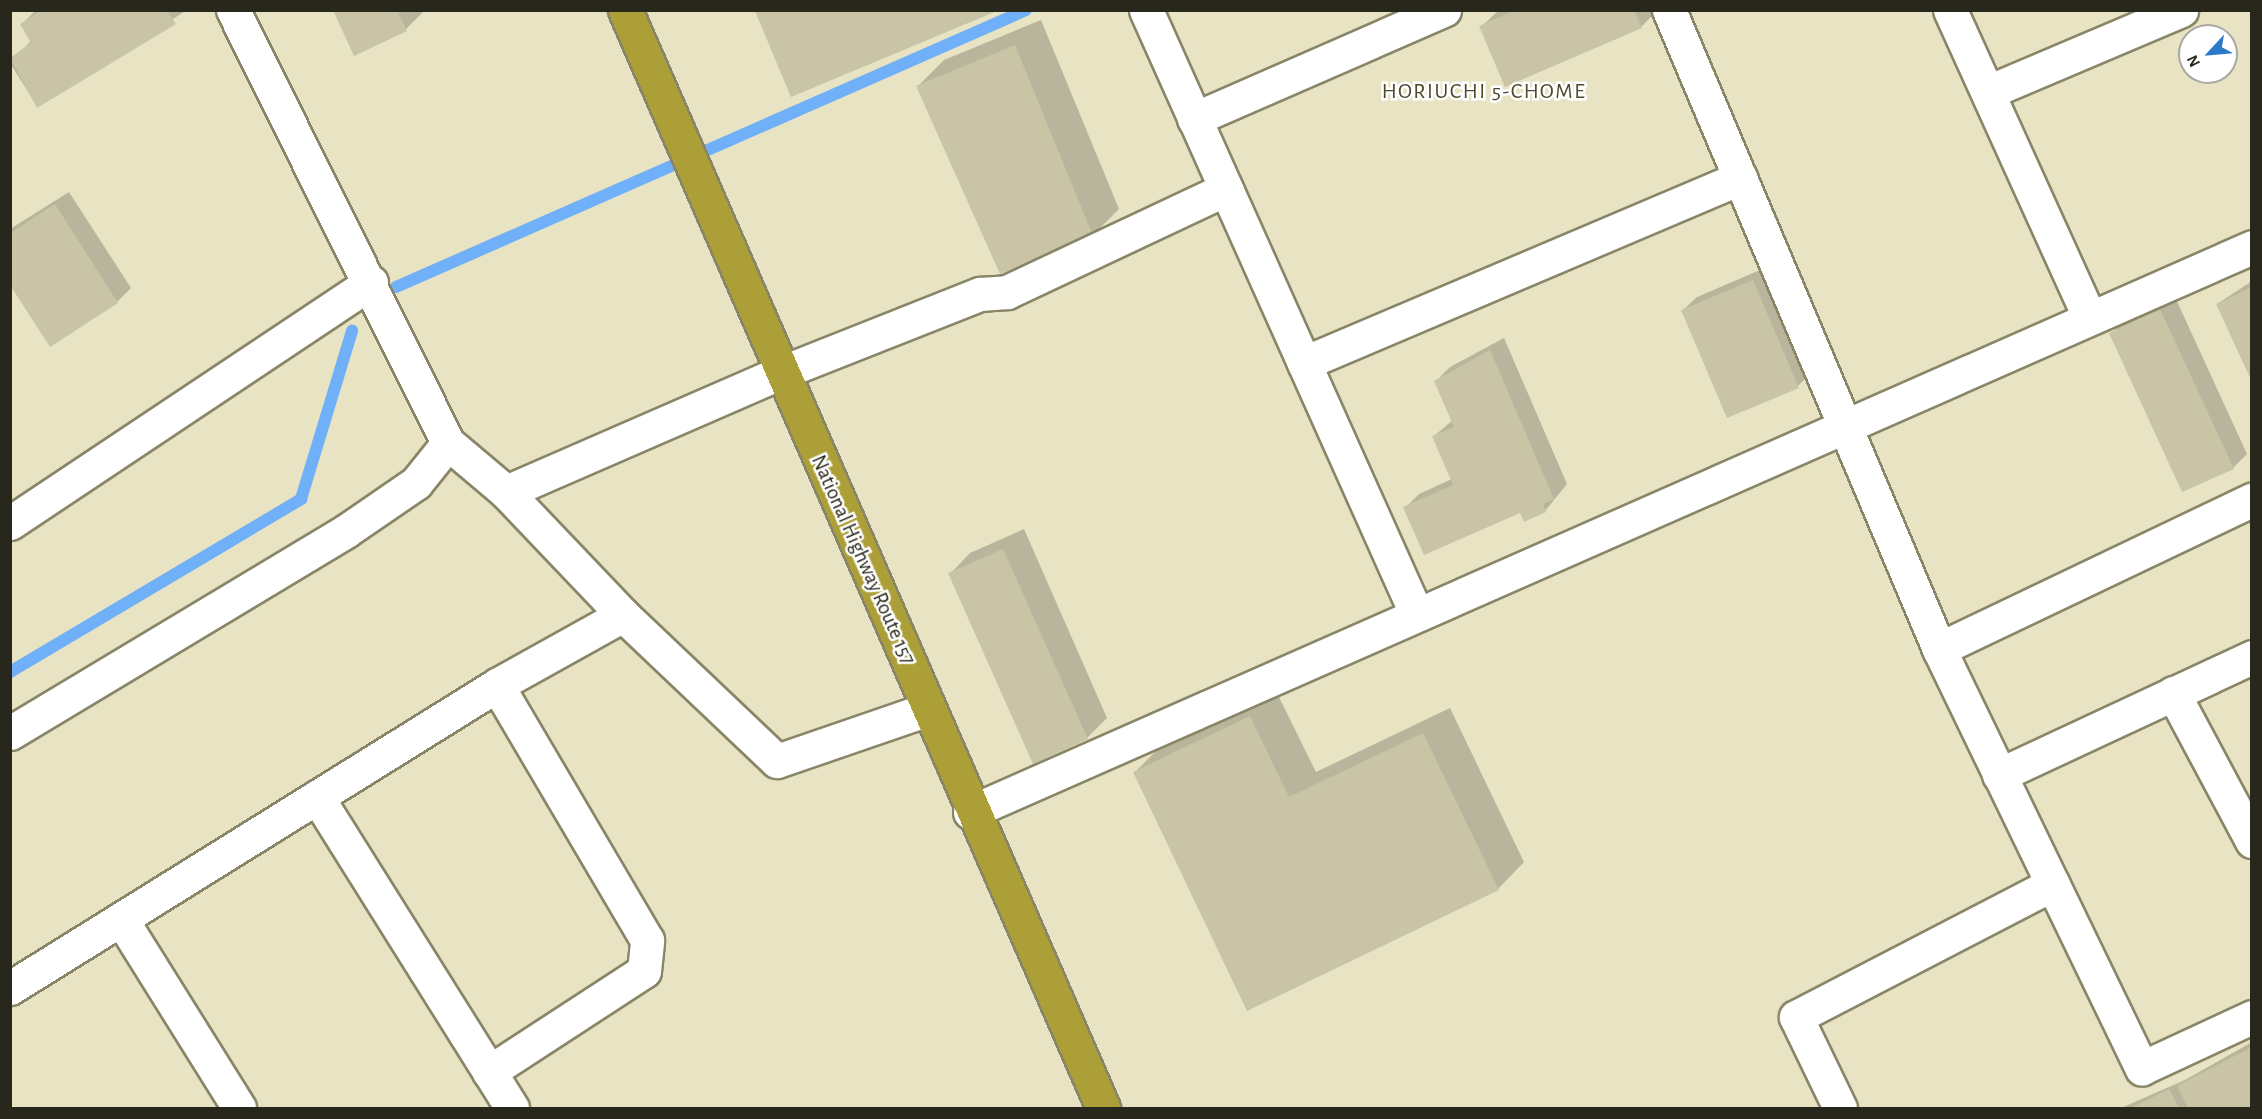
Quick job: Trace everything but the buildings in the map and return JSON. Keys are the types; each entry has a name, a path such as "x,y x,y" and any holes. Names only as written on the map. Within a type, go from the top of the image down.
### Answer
{"highway":[{"name":"National Highway Route 157","path":"625,10 780,373 928,709 970,812 1103,1108"}],"street":[{"path":"233,10 371,282 448,443 506,492 623,615 777,761 928,709"},
{"path":"1146,10 1416,613"},
{"path":"1194,119 1444,10"},
{"path":"1669,10 1939,649 2142,1068 2252,1017"},
{"path":"1950,10 2090,318"},
{"path":"1988,92 2181,10"},
{"path":"1304,363 1740,177"},
{"path":"506,492 780,373 980,294 1007,292 1226,189"},
{"path":"970,812 1416,613 2252,247"},
{"path":"11,521 371,282"},
{"path":"10,733 346,531 416,483 448,443"},
{"path":"1939,649 2252,500"},
{"path":"10,988 497,685 623,615"},
{"path":"1999,775 2252,657"},
{"path":"489,1072 644,970 647,940 497,685"},
{"path":"2173,693 2252,842"},
{"path":"317,797 512,1108"},
{"path":"1840,1108 1796,1017 2052,884"},
{"path":"121,919 239,1108"}],"waterway":[{"path":"396,287 1026,10"},
{"path":"10,672 301,499 352,331"}],"district":[{"name":"HORIUCHI 5-CHOME","path":"1484,92"}]}
